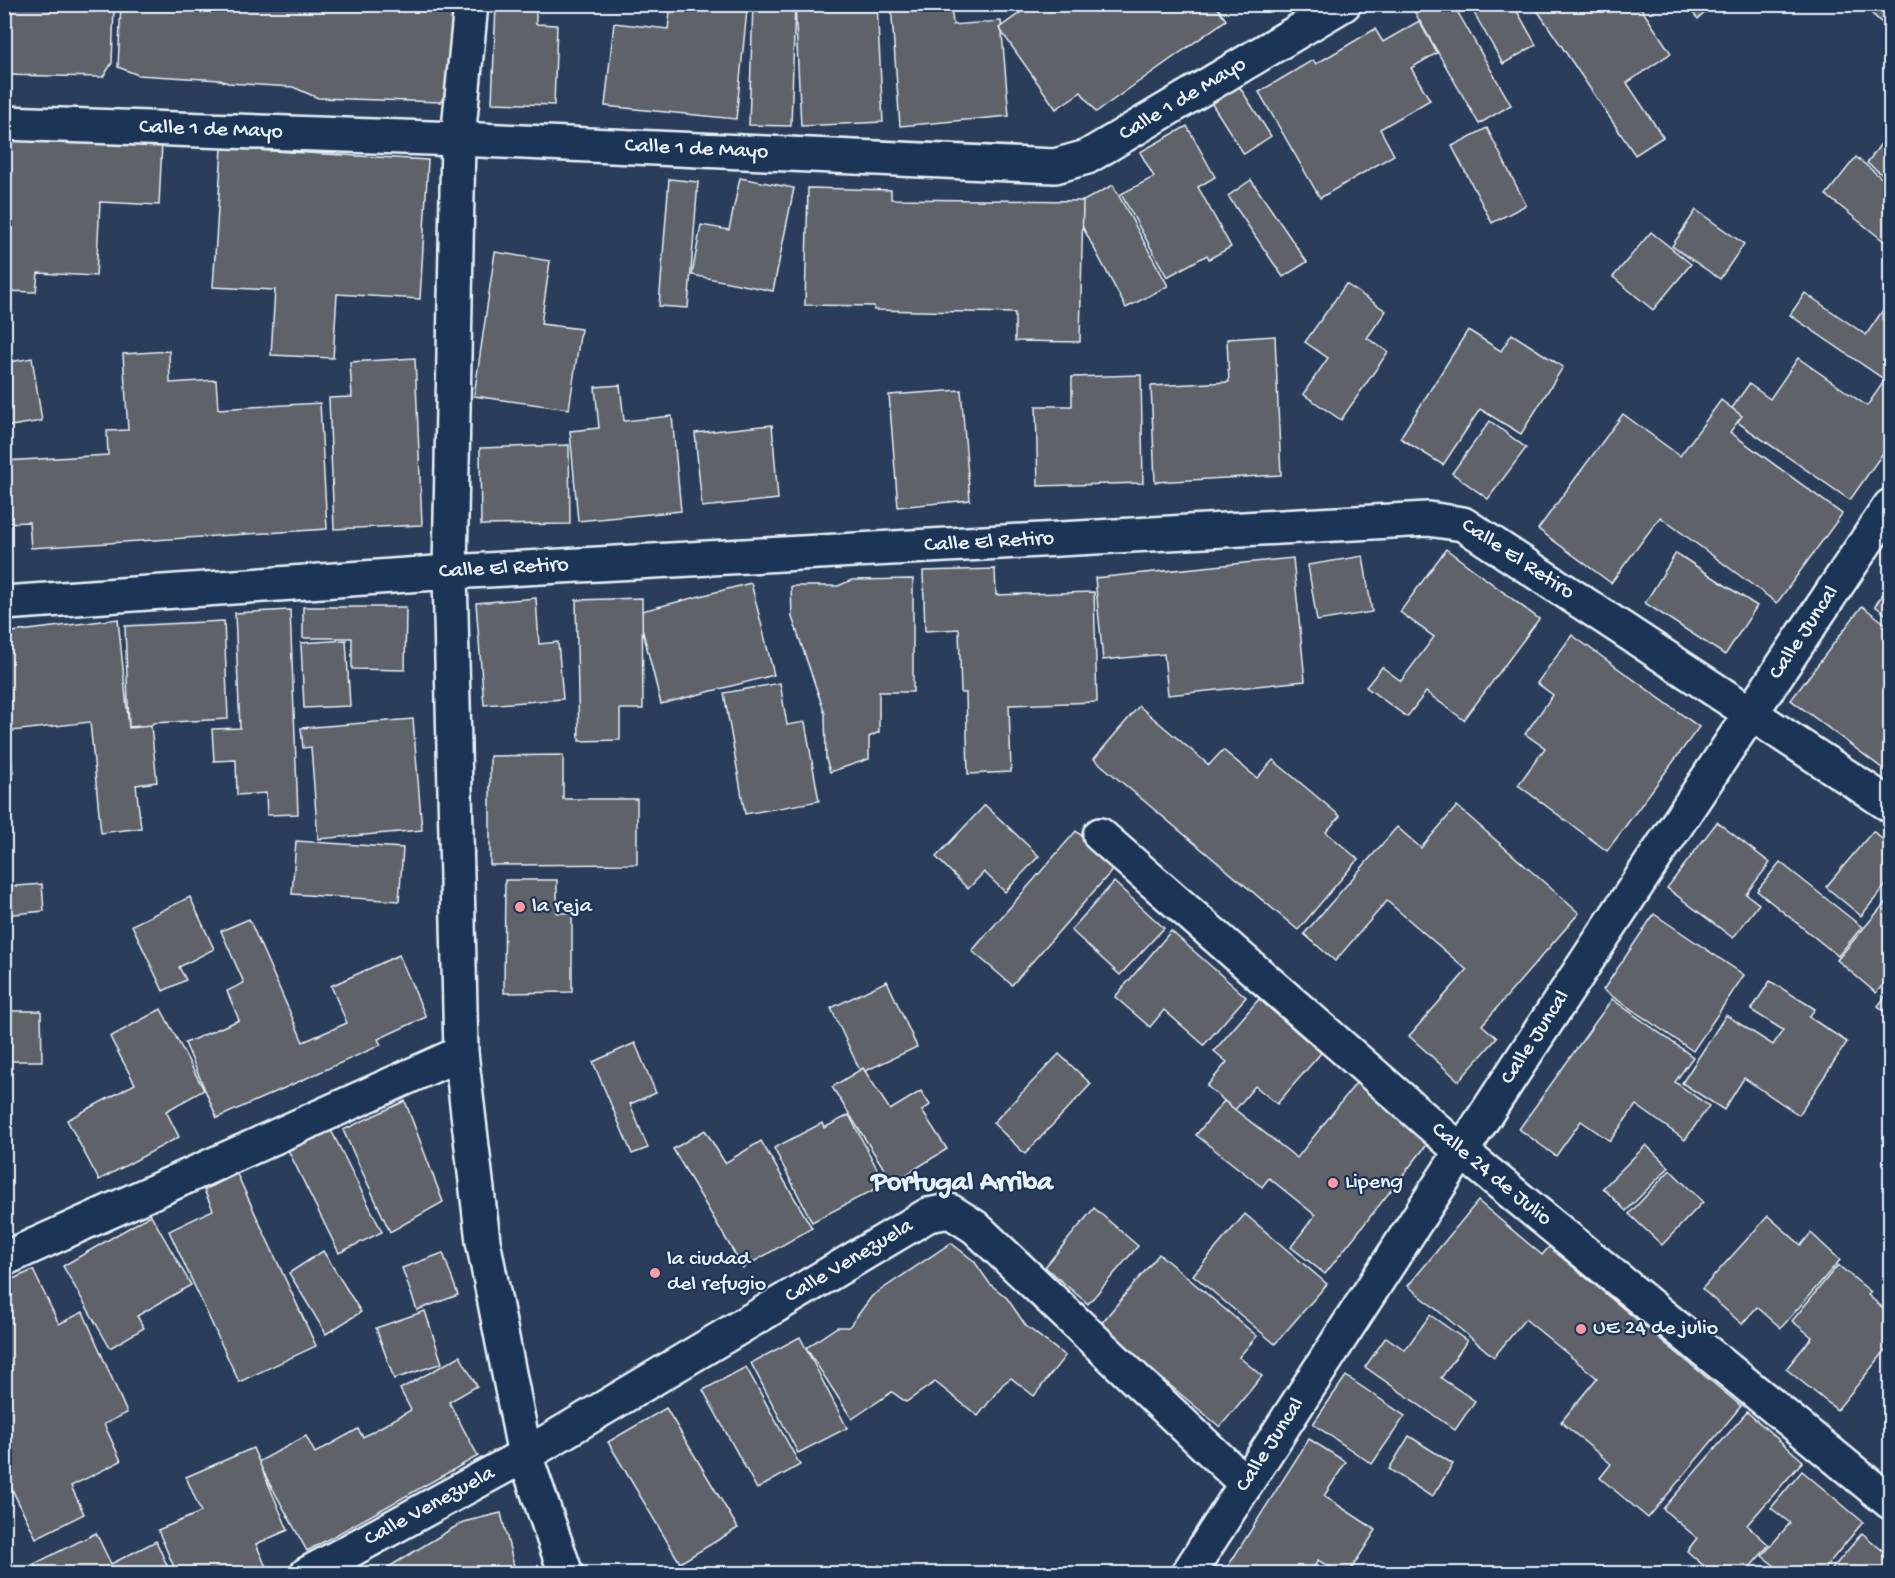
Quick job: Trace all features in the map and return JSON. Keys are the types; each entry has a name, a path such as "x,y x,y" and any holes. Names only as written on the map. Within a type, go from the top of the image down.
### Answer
{"street":[{"path":"471,4 458,139 450,572 461,1053 483,1241 525,1455 566,1574"},
{"name":"Calle 1 de Mayo","path":"4,123 458,139 1055,166 1087,157 1344,4"},
{"name":"Calle Juncal","path":"1188,1574 1461,1152 1750,713 1890,506"},
{"name":"Calle El Retiro","path":"4,603 450,572 1428,519 1464,524 1890,805"},
{"name":"Calle 24 de Julio","path":"1100,835 1461,1152 1890,1502"},
{"path":"4,1259 461,1053"},
{"name":"Calle Venezuela","path":"307,1574 525,1455 928,1215 950,1211 975,1227 1246,1484"}],"building":[{"path":"9,4 110,4 114,8 112,63 103,77 4,75 4,23 8,18"},
{"path":"121,4 454,4 448,86 441,102 318,98 293,87 138,75 118,67"},
{"path":"496,4 536,4 536,24 557,25 554,105 492,103"},
{"path":"671,4 747,10 736,119 605,106 614,23 668,29"},
{"path":"753,4 795,4 791,126 749,125"},
{"path":"795,4 877,4 883,122 801,126"},
{"path":"891,4 951,4 953,25 1001,21 1009,116 900,126"},
{"path":"1032,4 1215,4 1226,20 1096,112 1081,92 1056,109 999,28"},
{"path":"1410,4 1453,4 1511,105 1479,124"},
{"path":"1469,4 1513,4 1536,45 1503,64"},
{"path":"1533,4 1638,4 1671,53 1627,83 1663,137 1635,155"},
{"path":"1685,4 1715,4 1698,19"},
{"path":"1861,4 1890,4 1890,30"},
{"path":"1419,21 1437,53 1411,68 1430,100 1380,129 1394,155 1320,198 1259,92 1313,60 1316,64 1375,29 1383,42"},
{"path":"1237,83 1271,136 1244,154 1210,101"},
{"path":"1187,126 1215,177 1198,187 1231,247 1209,259 1207,255 1167,277 1121,194 1154,177 1140,152"},
{"path":"1487,128 1526,205 1492,223 1452,146"},
{"path":"1890,131 1890,180 1867,163"},
{"path":"4,137 162,142 159,205 100,202 96,276 38,273 36,292 4,291"},
{"path":"222,148 428,160 420,299 337,294 333,358 271,355 275,290 213,287"},
{"path":"1856,157 1890,185 1890,246 1826,195"},
{"path":"740,178 794,188 773,291 692,275 701,225 729,230"},
{"path":"669,179 698,182 688,308 659,306"},
{"path":"1251,180 1307,262 1283,277 1228,196"},
{"path":"1113,185 1168,286 1126,308 1072,207"},
{"path":"808,188 891,190 891,199 1083,201 1080,342 1015,341 1015,313 874,310 874,306 805,305"},
{"path":"1696,210 1744,244 1720,279 1672,246"},
{"path":"1651,232 1691,264 1653,310 1613,277"},
{"path":"495,252 550,261 541,324 581,329 569,409 474,396"},
{"path":"1346,284 1386,311 1367,338 1388,352 1341,420 1303,394 1328,358 1305,342"},
{"path":"1805,293 1866,335 1890,300 1890,443 1850,500 1727,415 1749,384 1770,399 1798,358 1867,406 1885,380 1790,315"},
{"path":"1468,330 1501,351 1512,334 1563,367 1521,434 1480,409 1443,465 1400,438"},
{"path":"1275,336 1281,475 1155,482 1151,386 1229,382 1227,339"},
{"path":"169,351 170,383 216,380 218,409 320,403 327,529 31,548 29,522 4,523 4,461 108,455 107,431 128,430 123,354"},
{"path":"32,358 42,421 4,427 4,363"},
{"path":"415,358 422,525 334,529 329,398 352,397 350,362"},
{"path":"1141,375 1143,483 1038,486 1036,406 1072,406 1072,377"},
{"path":"620,385 624,421 672,416 681,511 578,521 570,431 599,428 595,387"},
{"path":"961,390 970,500 898,507 889,395"},
{"path":"1721,400 1742,416 1730,432 1842,514 1777,603 1660,517 1611,583 1538,529 1623,414 1680,456"},
{"path":"1490,421 1526,448 1488,499 1452,473"},
{"path":"772,425 778,499 702,507 695,433"},
{"path":"569,445 570,524 481,525 480,448"},
{"path":"1446,549 1539,619 1464,720 1426,692 1407,717 1366,687 1382,667 1401,681 1434,637 1400,612"},
{"path":"1676,553 1757,606 1725,655 1645,603"},
{"path":"1363,556 1372,612 1317,621 1308,565"},
{"path":"1293,558 1305,681 1168,695 1164,654 1103,660 1095,578"},
{"path":"995,569 996,595 1094,592 1097,702 1009,705 1011,772 968,774 966,693 961,693 959,629 925,631 923,571"},
{"path":"913,579 913,692 879,692 879,732 869,737 869,759 830,772 826,759 825,714 792,617 791,586 838,586 852,580"},
{"path":"751,583 774,675 661,704 638,612"},
{"path":"1890,583 1890,617 1875,606"},
{"path":"536,598 539,644 558,642 563,699 484,705 476,603"},
{"path":"642,598 643,709 620,709 620,740 579,741 576,600"},
{"path":"1862,606 1890,627 1890,774 1791,700"},
{"path":"303,607 406,607 405,670 352,669 352,638 303,638"},
{"path":"290,610 298,814 267,815 266,793 237,795 236,760 214,761 212,729 240,728 235,613"},
{"path":"118,619 129,728 151,726 157,782 136,785 141,828 101,833 90,722 12,731 4,658 4,633"},
{"path":"224,621 228,719 153,723 152,725 129,727 125,626"},
{"path":"1572,635 1699,727 1607,851 1518,785 1545,748 1525,734 1553,695 1537,683"},
{"path":"346,640 350,706 304,708 301,643"},
{"path":"780,683 787,725 805,722 819,801 745,814 724,693"},
{"path":"4,688 13,773 4,774"},
{"path":"1139,706 1209,765 1223,750 1257,778 1273,760 1340,816 1326,832 1358,859 1298,930 1094,759"},
{"path":"413,719 422,830 318,839 311,747 303,748 301,728"},
{"path":"563,755 563,799 637,799 637,864 490,865 490,756"},
{"path":"985,805 1039,856 1005,892 984,872 968,889 936,857"},
{"path":"1457,806 1579,913 1482,1025 1497,1038 1459,1081 1409,1036 1467,970 1387,901 1335,961 1304,934 1397,827 1421,848"},
{"path":"1717,822 1770,863 1746,894 1759,904 1733,938 1667,888"},
{"path":"1076,831 1116,866 1012,985 972,951"},
{"path":"1873,831 1890,846 1890,880 1861,916 1826,887"},
{"path":"296,841 403,848 399,901 292,894"},
{"path":"1780,862 1862,927 1838,956 1757,891"},
{"path":"505,880 557,880 557,913 572,913 572,992 504,993"},
{"path":"1114,882 1164,928 1120,975 1071,930"},
{"path":"42,884 44,911 4,915 4,887"},
{"path":"190,897 214,949 179,967 186,980 163,991 132,925"},
{"path":"1890,897 1890,976 1876,993 1837,960"},
{"path":"1654,914 1744,975 1693,1051 1603,990"},
{"path":"249,919 303,1042 347,1023 331,986 399,955 426,1017 378,1039 381,1045 217,1118 185,1043 239,1020 227,991 244,983 221,931"},
{"path":"1171,931 1246,997 1204,1045 1164,1010 1150,1027 1115,997"},
{"path":"887,981 917,1047 861,1073 831,1008"},
{"path":"1770,981 1815,1009 1809,1017 1847,1042 1799,1115 1744,1078 1724,1110 1682,1083 1726,1015 1773,1045 1783,1030 1751,1010"},
{"path":"1890,990 1890,1015 1878,1006"},
{"path":"1259,999 1321,1053 1277,1104 1255,1086 1235,1110 1207,1086 1227,1062 1214,1051"},
{"path":"1612,999 1693,1057 1675,1082 1709,1106 1685,1140 1636,1105 1610,1141 1581,1121 1556,1156 1519,1129"},
{"path":"161,1009 204,1090 166,1111 179,1137 99,1180 67,1120 135,1084 110,1037"},
{"path":"4,1011 41,1011 42,1061 4,1061"},
{"path":"635,1043 656,1093 630,1104 648,1148 632,1154 593,1062"},
{"path":"1059,1054 1091,1084 1025,1154 993,1123"},
{"path":"863,1068 890,1110 921,1091 930,1105 922,1111 947,1149 893,1183 832,1087"},
{"path":"1356,1083 1429,1142 1325,1274 1291,1247 1315,1215 1269,1178 1262,1187 1196,1135 1224,1101 1297,1158"},
{"path":"405,1101 443,1202 390,1232 343,1130"},
{"path":"849,1115 885,1184 812,1222 774,1148 822,1123 824,1128"},
{"path":"330,1128 382,1232 339,1253 288,1150"},
{"path":"705,1130 725,1163 761,1141 812,1228 743,1268 673,1149"},
{"path":"1646,1145 1669,1167 1626,1211 1603,1188"},
{"path":"1670,1170 1703,1202 1662,1245 1629,1214"},
{"path":"237,1174 316,1346 239,1382 169,1231 213,1210 204,1190"},
{"path":"1478,1201 1542,1255 1549,1247 1741,1406 1648,1518 1600,1478 1611,1464 1561,1422 1597,1378 1525,1319 1494,1357 1408,1286"},
{"path":"1094,1208 1138,1246 1088,1304 1045,1267"},
{"path":"1245,1214 1327,1284 1275,1344 1193,1275"},
{"path":"151,1215 191,1285 137,1316 144,1328 110,1348 63,1266"},
{"path":"1768,1216 1801,1245 1811,1233 1840,1260 1781,1328 1757,1307 1742,1324 1702,1289"},
{"path":"951,1243 974,1261 990,1284 1007,1298 1026,1326 1065,1356 1034,1396 1011,1378 1003,1384 978,1416 935,1382 906,1402 892,1392 852,1419 806,1348 837,1327 849,1327 872,1296"},
{"path":"323,1251 361,1312 326,1334 289,1273"},
{"path":"443,1253 458,1295 417,1310 402,1268"},
{"path":"1159,1254 1257,1336 1239,1357 1262,1376 1220,1427 1099,1326"},
{"path":"1838,1265 1871,1292 1868,1295 1890,1314 1890,1345 1837,1410 1786,1369 1812,1337 1792,1321"},
{"path":"33,1270 59,1324 83,1312 127,1413 104,1424 121,1461 71,1486 84,1514 36,1538 4,1473 4,1458 11,1455 4,1441 4,1283"},
{"path":"425,1311 442,1363 394,1379 376,1328"},
{"path":"1430,1315 1467,1341 1441,1378 1475,1401 1455,1430 1365,1367 1386,1337 1405,1350"},
{"path":"800,1337 847,1428 798,1453 751,1363"},
{"path":"460,1356 477,1386 449,1402 478,1456 307,1551 258,1462 306,1436 315,1453 358,1429 363,1437 411,1410 400,1389"},
{"path":"746,1367 800,1465 757,1489 703,1390"},
{"path":"1346,1376 1405,1416 1372,1464 1313,1424"},
{"path":"666,1408 738,1528 680,1563 608,1442"},
{"path":"1747,1412 1803,1461 1747,1525 1769,1545 1744,1574 1713,1574 1687,1551 1697,1538 1663,1509"},
{"path":"1409,1436 1453,1464 1432,1497 1389,1469"},
{"path":"1309,1439 1346,1462 1324,1496 1376,1530 1348,1574 1341,1574 1318,1560 1311,1572 1313,1574 1223,1574"},
{"path":"253,1448 288,1530 256,1544 266,1567 251,1574 177,1574 158,1530 201,1512 186,1477"},
{"path":"1802,1471 1863,1522 1820,1574 1777,1574 1780,1570 1762,1556 1790,1523 1771,1508"},
{"path":"501,1513 516,1574 377,1574 463,1522"},
{"path":"96,1533 111,1564 156,1541 171,1574 39,1574 34,1564"},
{"path":"1862,1533 1890,1557 1890,1565 1883,1574 1828,1574"},
{"path":"879,1565 894,1574 874,1574"}],"place":[{"name":"la reja","path":"520,907"},
{"name":"Lipeng","path":"1333,1183"},
{"name":"la ciudad del refugio","path":"655,1273"},
{"name":"UE 24 de julio","path":"1581,1329"}],"district":[{"name":"Portugal Arriba","path":"962,1183"}]}
